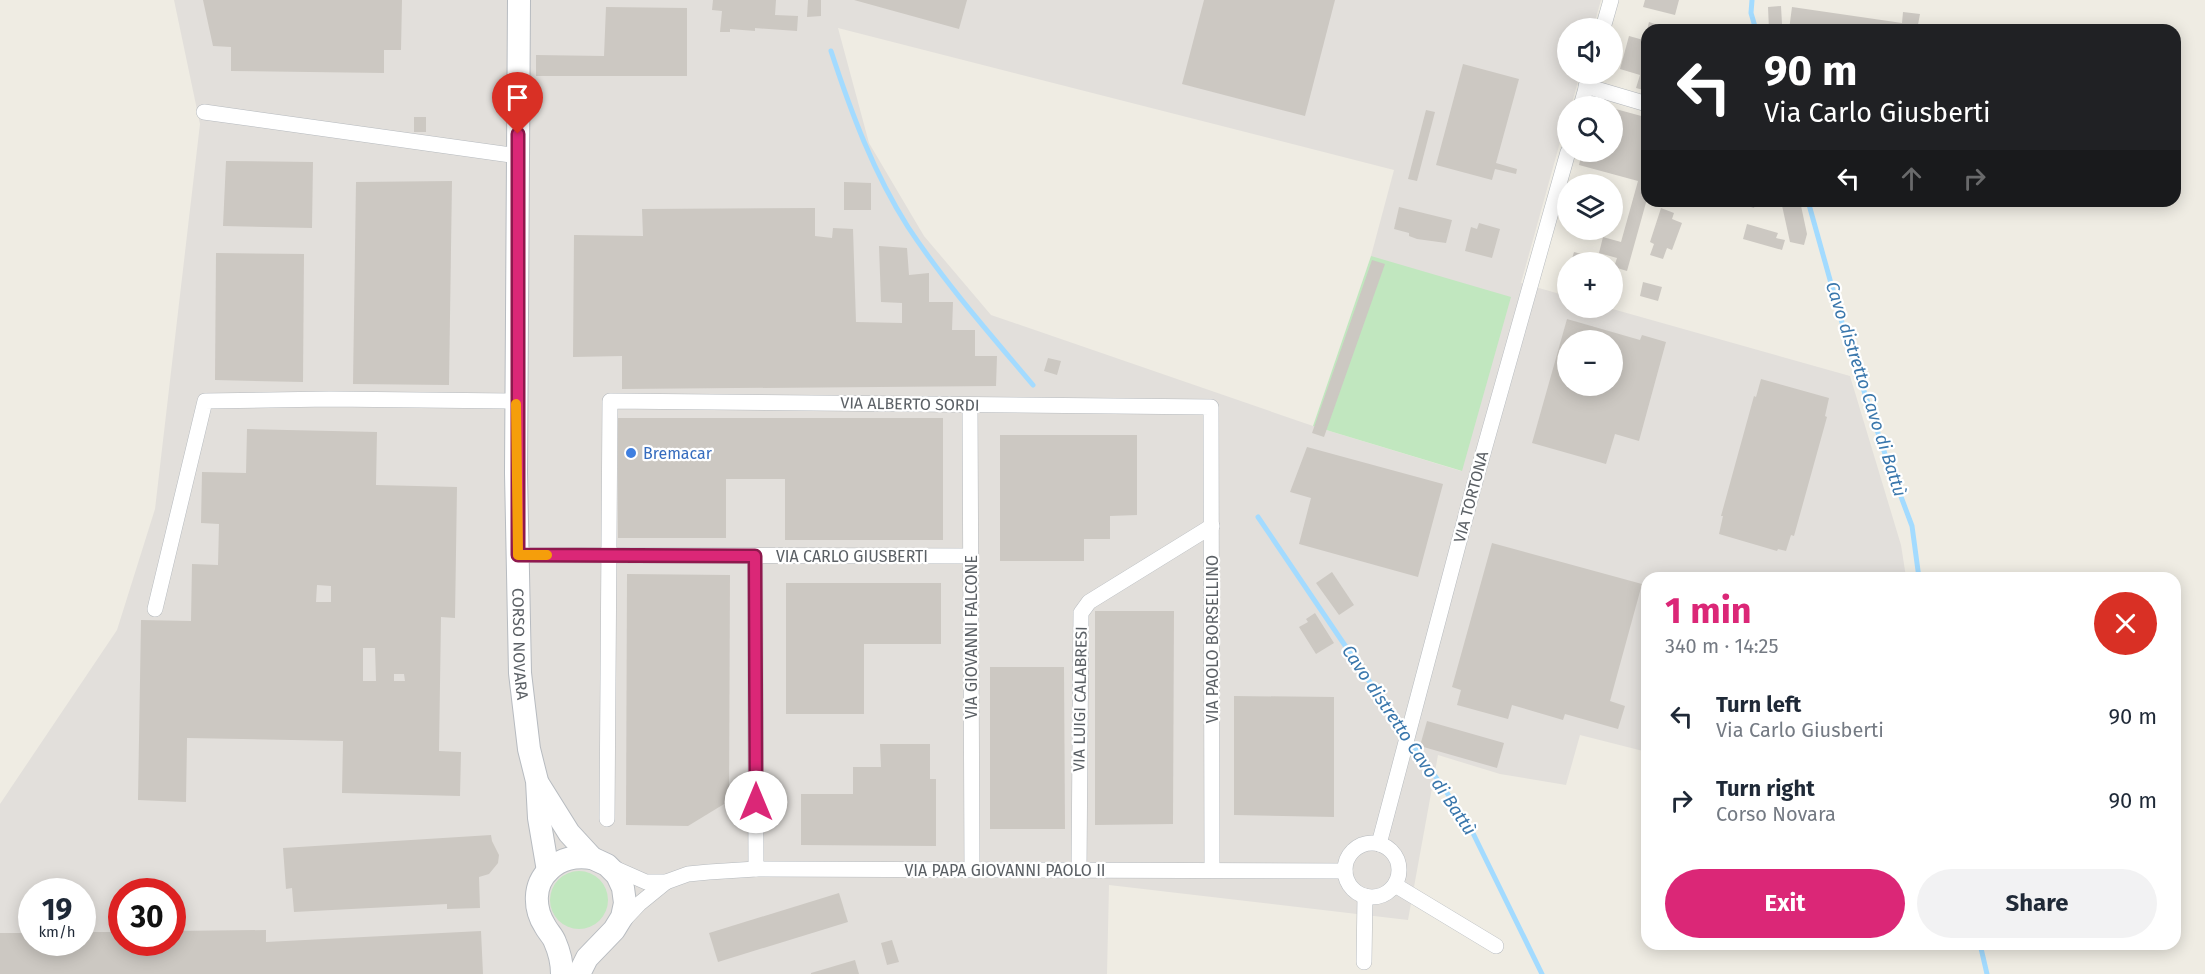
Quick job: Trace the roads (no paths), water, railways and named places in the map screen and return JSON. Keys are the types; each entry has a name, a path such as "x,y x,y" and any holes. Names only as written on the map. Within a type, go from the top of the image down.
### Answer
{"main road":[{"name":"CORSO NOVARA","path":"519,0 516,401 520,673 548,871"},
{"name":"CORSO NOVARA","path":"537,781 569,833 617,875 623,888 625,903 622,917 610,934 587,958 579,974"},
{"path":"562,974 555,941 539,916 536,903 538,889 548,871 568,858 599,861"},
{"path":"545,927 558,939 573,944 590,944 610,934"}],"street":[{"path":"1606,18 1611,0"},
{"path":"1598,84 1641,102"},
{"path":"204,112 518,156"},
{"name":"VIA TORTONA","path":"1379,844 1408,728 1565,162"},
{"path":"155,609 205,401 330,399 516,401"},
{"name":"VIA ALBERTO SORDI","path":"609,555 610,402 1211,407"},
{"name":"VIA GIOVANNI FALCONE","path":"970,405 972,870"},
{"name":"VIA PAOLO BORSELLINO","path":"1211,407 1212,870"},
{"name":"VIA LUIGI CALABRESI","path":"1079,870 1081,613 1089,602 1212,526"},
{"name":"VIA CARLO GIUSBERTI","path":"518,555 970,556"},
{"path":"607,819 609,555"},
{"path":"755,556 756,869"},
{"path":"1379,844 1387,848 1398,860 1399,868 1395,885 1382,895 1365,896 1351,886 1346,871 1350,855 1363,845 1379,844"},
{"name":"VIA PAPA GIOVANNI PAOLO II","path":"599,861 646,882 666,882"},
{"name":"VIA PAPA GIOVANNI PAOLO II","path":"610,934 639,904 666,882 688,874 756,869 1346,871"},
{"path":"1395,885 1496,946"},
{"path":"1364,963 1365,896"}],"waterway":[{"name":"Cavo distretto Cavo di Battù","path":"1752,0 1751,13 1754,24"},
{"name":"Cavo distretto Cavo di Battù","path":"831,51 864,141 895,206 922,248 952,288 1033,385"},
{"name":"Cavo distretto Cavo di Battù","path":"1810,207 1846,337 1912,526 1918,572"},
{"name":"Cavo distretto Cavo di Battù","path":"1258,517 1405,734"},
{"name":"Cavo distretto Cavo di Battù","path":"1410,741 1467,821 1542,974"},
{"name":"Cavo distretto Cavo di Battù","path":"1981,950 1987,974"}],"place":[{"name":"Bremacar","path":"631,453"}]}
